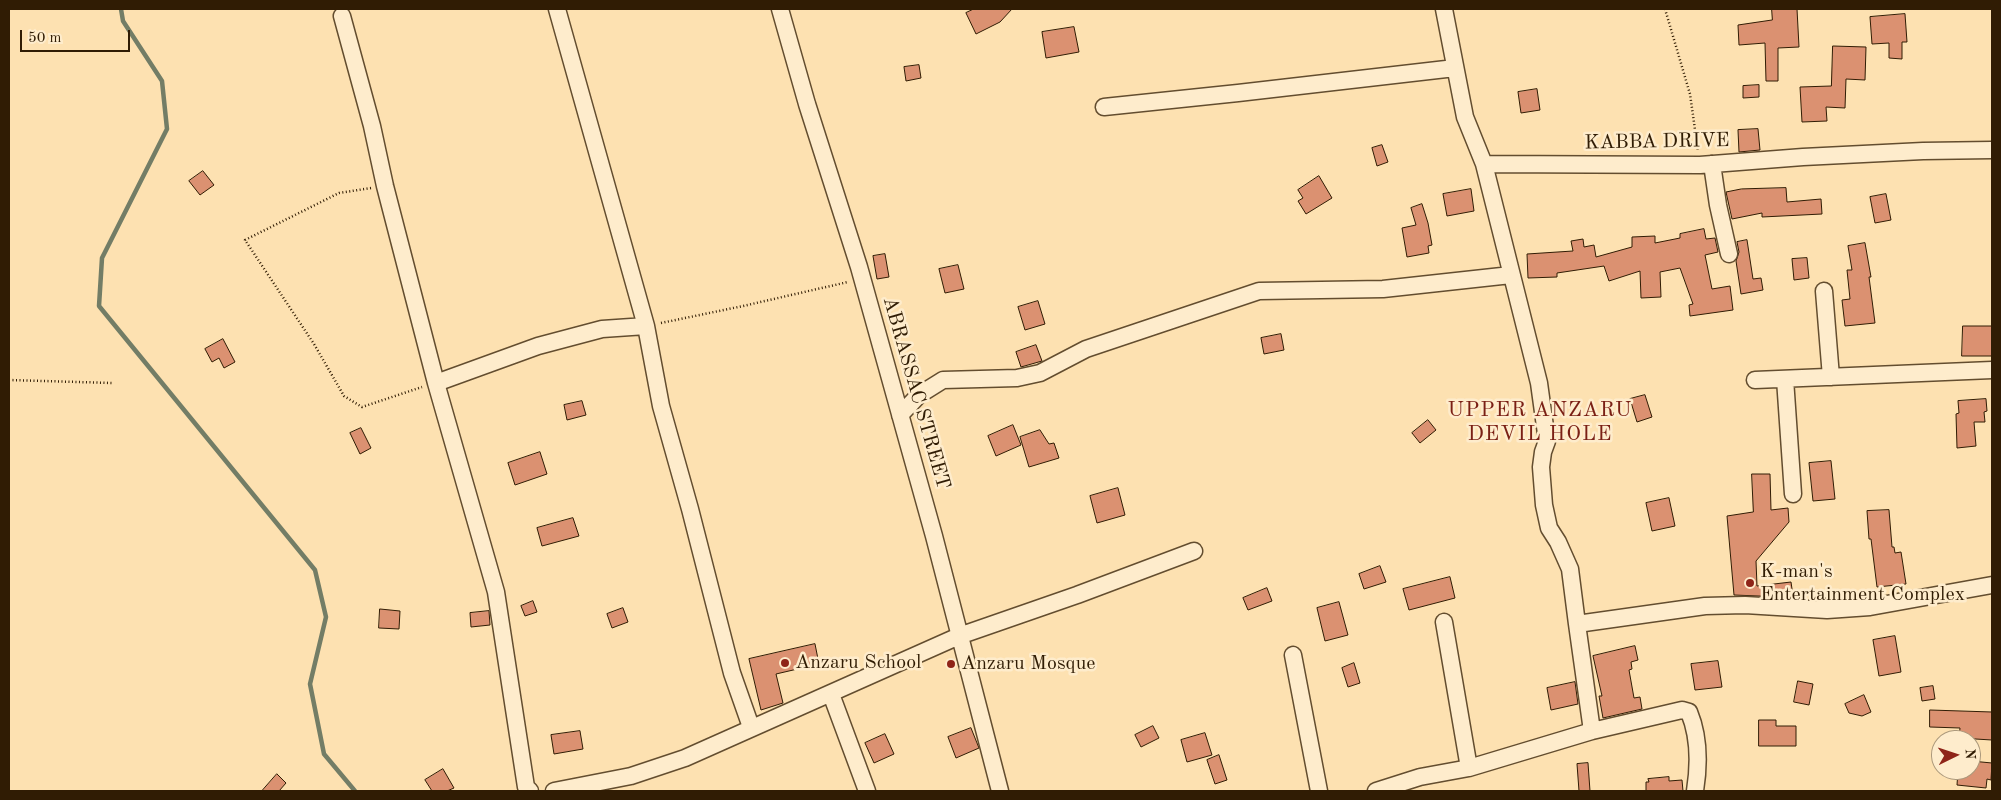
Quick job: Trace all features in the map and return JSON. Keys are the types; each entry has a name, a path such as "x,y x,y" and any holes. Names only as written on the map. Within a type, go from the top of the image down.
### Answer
{"street":[{"path":"557,9 646,326 661,406 690,509 732,673 751,727"},
{"name":"ABRASSAC STREET","path":"780,9 807,104 862,279 934,536 1000,791"},
{"path":"1444,9 1465,117 1484,164 1539,383 1547,441 1541,467 1544,505 1549,528 1558,542 1570,569 1592,731"},
{"path":"342,16 372,126 385,186 436,383 496,592 526,787 530,791"},
{"path":"1104,107 1238,94 1454,68"},
{"name":"KABBA DRIVE","path":"1484,164 1706,165 1803,157 1923,151 1992,150"},
{"path":"1706,165 1718,205 1729,254"},
{"path":"900,415 919,394 943,380 1017,378 1040,373 1086,349 1259,291 1383,289 1511,275"},
{"path":"1824,291 1831,377"},
{"path":"436,383 538,346 602,330 646,326"},
{"path":"1755,380 1992,370"},
{"path":"1785,379 1793,494"},
{"path":"554,791 632,776 685,758 959,636 1077,595 1194,551"},
{"path":"1577,624 1705,606 1745,605 1827,610 1870,606 1992,585"},
{"path":"1444,622 1469,768"},
{"path":"1293,655 1318,791"},
{"path":"831,694 867,791"},
{"path":"1376,791 1420,777 1469,768 1592,731 1682,710 1690,712 1693,721 1698,769 1694,791"}],"path":[{"path":"1665,9 1690,94 1706,165"},
{"path":"385,186 339,192 245,240 314,344 344,396 362,407 436,383"},
{"path":"646,326 862,279"},
{"path":"9,380 112,384"}],"building":[{"path":"974,9 1012,9 1000,22 976,34 966,13"},
{"path":"1772,9 1797,9 1799,47 1778,48 1778,81 1766,81 1765,43 1739,45 1738,25 1772,20"},
{"path":"1905,14 1907,42 1902,42 1902,59 1889,58 1889,43 1872,44 1870,17"},
{"path":"1074,27 1079,52 1046,58 1042,32"},
{"path":"1833,46 1866,47 1865,80 1846,79 1845,108 1826,107 1827,121 1802,122 1800,87 1831,86"},
{"path":"919,65 921,78 906,81 904,67"},
{"path":"1759,85 1759,97 1743,98 1743,86"},
{"path":"1537,89 1540,110 1521,113 1518,92"},
{"path":"1758,129 1760,150 1739,152 1738,130"},
{"path":"1382,145 1388,162 1377,166 1372,148"},
{"path":"203,171 214,185 200,195 189,181"},
{"path":"1319,176 1332,198 1306,214 1298,201 1303,198 1298,190"},
{"path":"1786,188 1787,202 1821,199 1822,214 1762,217 1762,213 1732,219 1726,192 1741,189"},
{"path":"1471,189 1474,211 1447,216 1443,194"},
{"path":"1886,194 1891,220 1875,223 1870,197"},
{"path":"1422,204 1432,245 1428,246 1429,253 1407,257 1402,228 1416,225 1411,208"},
{"path":"1704,229 1706,239 1715,238 1718,252 1705,255 1712,289 1730,286 1733,310 1690,316 1689,305 1693,304 1680,268 1660,272 1661,297 1641,298 1640,271 1609,281 1604,266 1557,273 1557,277 1528,278 1527,254 1573,251 1571,241 1583,239 1584,247 1594,245 1596,257 1632,247 1632,237 1655,236 1655,243 1680,238 1680,234"},
{"path":"1747,240 1753,279 1761,278 1763,290 1741,294 1736,261 1739,252 1737,242"},
{"path":"1865,243 1871,277 1869,277 1875,323 1845,326 1842,300 1850,299 1847,270 1852,270 1848,246"},
{"path":"885,254 889,277 877,279 873,256"},
{"path":"1807,258 1809,278 1794,280 1792,259"},
{"path":"958,265 964,289 945,293 939,269"},
{"path":"1038,301 1045,324 1025,330 1018,307"},
{"path":"1963,326 1992,326 1992,356 1962,356"},
{"path":"1281,334 1284,350 1264,354 1261,338"},
{"path":"223,339 235,362 224,368 219,358 212,362 205,349"},
{"path":"1036,345 1042,361 1021,367 1016,352"},
{"path":"1645,395 1652,417 1637,422 1630,399"},
{"path":"1986,399 1987,411 1984,412 1985,422 1974,422 1976,446 1957,448 1956,414 1959,413 1958,401"},
{"path":"582,401 586,415 567,420 564,405"},
{"path":"1428,420 1436,430 1420,443 1412,433"},
{"path":"1013,425 1021,445 996,456 988,436"},
{"path":"361,428 371,448 360,454 350,433"},
{"path":"1040,430 1049,444 1054,443 1059,458 1029,467 1020,437"},
{"path":"540,452 547,474 515,485 508,463"},
{"path":"1831,461 1835,499 1813,501 1809,463"},
{"path":"1752,474 1770,474 1771,510 1788,508 1789,522 1756,561 1757,586 1791,582 1793,596 1734,595 1727,516 1753,512"},
{"path":"1118,488 1125,515 1097,523 1090,496"},
{"path":"1669,498 1675,526 1652,531 1646,503"},
{"path":"1889,510 1892,547 1894,547 1895,553 1901,552 1906,584 1877,587 1871,539 1869,539 1867,511"},
{"path":"573,518 579,536 542,546 537,528"},
{"path":"1380,566 1386,582 1364,589 1359,574"},
{"path":"1450,577 1455,598 1409,610 1403,589"},
{"path":"1267,588 1272,601 1248,610 1243,598"},
{"path":"533,601 537,612 525,616 521,606"},
{"path":"1339,602 1348,635 1325,641 1317,608"},
{"path":"623,608 628,622 612,628 607,614"},
{"path":"380,609 400,611 399,629 379,628"},
{"path":"489,611 490,625 471,627 470,613"},
{"path":"1895,636 1901,672 1879,676 1873,640"},
{"path":"815,644 819,664 776,674 783,703 761,710 749,659"},
{"path":"1635,646 1638,660 1631,662 1632,669 1629,670 1634,698 1640,697 1642,709 1603,718 1599,696 1602,696 1593,656"},
{"path":"1718,661 1722,687 1695,690 1691,664"},
{"path":"1354,663 1360,683 1348,687 1342,668"},
{"path":"1798,681 1813,684 1809,705 1794,702"},
{"path":"1575,682 1578,704 1551,710 1547,688"},
{"path":"1933,686 1935,699 1922,701 1920,688"},
{"path":"1864,695 1871,712 1862,716 1849,713 1845,704"},
{"path":"1930,710 1992,712 1992,740 1981,739 1981,730 1930,727"},
{"path":"1759,720 1776,720 1776,726 1796,726 1796,746 1759,746"},
{"path":"1153,726 1159,738 1141,747 1135,735"},
{"path":"971,728 979,748 956,758 948,737"},
{"path":"580,731 583,749 554,754 551,735"},
{"path":"1205,733 1212,755 1187,762 1181,740"},
{"path":"885,734 894,754 874,763 865,743"},
{"path":"1219,755 1227,780 1215,784 1207,760"},
{"path":"1981,762 1992,763 1991,780 1987,779 1986,788 1957,785 1957,780 1981,780"},
{"path":"1588,763 1590,791 1579,791 1577,764"},
{"path":"443,769 454,788 447,791 432,791 425,780"},
{"path":"277,774 286,783 279,791 262,791"},
{"path":"1669,777 1669,781 1682,780 1683,791 1646,791 1648,779"}],"waterway":[{"path":"121,9 123,21 162,81 167,129 102,258 99,306 315,570 326,617 310,684 324,754 355,791"}],"place":[{"name":"K-man's Entertainment Complex","path":"1750,583"},
{"name":"Anzaru School","path":"785,663"},
{"name":"Anzaru Mosque","path":"951,664"}],"district":[{"name":"UPPER ANZARU DEVIL HOLE","path":"1540,422"}]}
